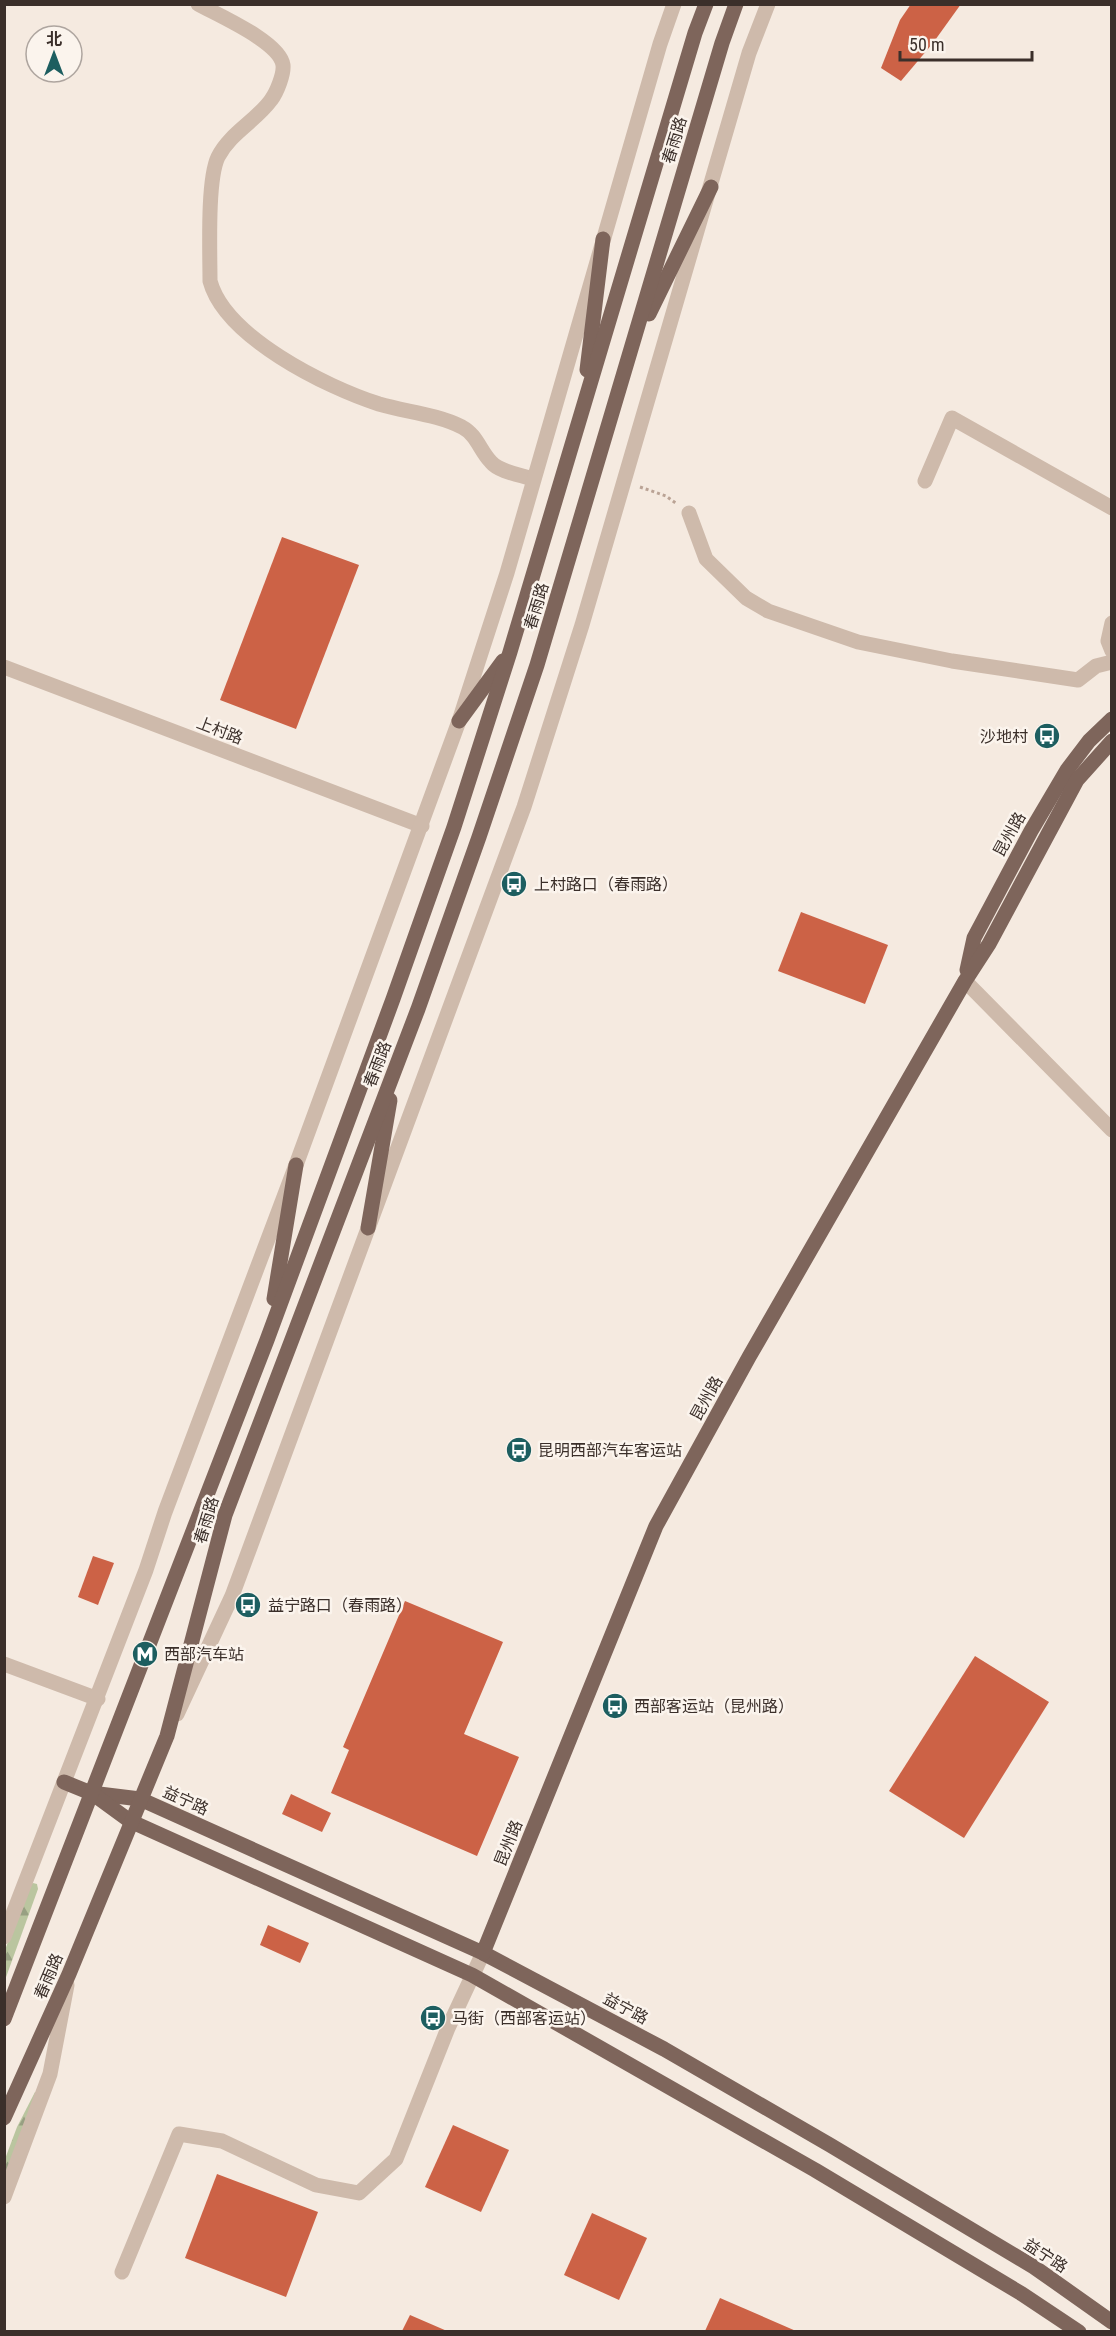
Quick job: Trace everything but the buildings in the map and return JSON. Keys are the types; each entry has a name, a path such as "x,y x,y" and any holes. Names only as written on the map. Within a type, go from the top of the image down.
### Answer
{"main road":[{"name":"春雨路","path":"4,2019 267,1340 401,978 454,827 510,652 694,33 706,4"},
{"name":"春雨路","path":"4,2118 69,1974 130,1821 167,1736 225,1515 395,1067 475,848 537,665 722,43 736,4"},
{"path":"629,354 711,186"},
{"path":"582,412 603,239"},
{"path":"459,721 510,652"},
{"name":"昆州路","path":"965,981 974,938 1031,831 1067,770 1089,741 1112,719"},
{"name":"昆州路","path":"483,1953 656,1526 749,1357 965,981 989,944 1077,780 1112,741"},
{"path":"368,1228 395,1067"},
{"path":"267,1340 296,1165"},
{"name":"益宁路","path":"64,1782 91,1793 130,1821 472,1975 815,2170 1022,2294 1079,2331"},
{"name":"益宁路","path":"91,1793 140,1799 483,1953 664,2049 830,2145 1034,2267 1112,2322"}],"street":[{"path":"198,4 263,40 276,51 283,65 272,99 228,142 218,158 213,176 210,281 214,295 225,312 262,343 324,383 377,403 408,412 439,417 465,428 479,442 491,464 533,478"},
{"path":"4,1937 98,1699 165,1512 422,826 459,721 507,573 660,44 674,4"},
{"path":"167,1736 232,1596 524,807 582,626 749,53 768,4"},
{"path":"925,481 951,418 1112,508"},
{"path":"689,513 706,559 746,598 768,610 813,627 858,642 952,661 1078,680 1096,666 1112,662"},
{"path":"1112,623 1108,641 1112,651"},
{"name":"上村路","path":"4,667 422,826"},
{"path":"965,981 1112,1130"},
{"path":"4,1664 98,1699"},
{"path":"122,2272 179,2134 222,2141 316,2185 359,2193 396,2158 483,1953"},
{"path":"4,2198 50,2074 69,1974"}],"path":[{"path":"624,482 666,496 689,513"}],"green space":[{"path":"37,1884 38,1889 5,1980 5,1950 29,1885"},
{"path":"35,2092 38,2092 5,2183 5,2159 17,2127"}],"place":[{"name":"沙地村","path":"1047,736"},
{"name":"上村路口（春雨路）","path":"514,884"},
{"name":"昆明西部汽车客运站","path":"519,1450"},
{"name":"益宁路口（春雨路）","path":"248,1605"},
{"name":"西部汽车站","path":"145,1654"},
{"name":"西部客运站（昆州路）","path":"615,1706"},
{"name":"马街（西部客运站）","path":"433,2018"}]}
